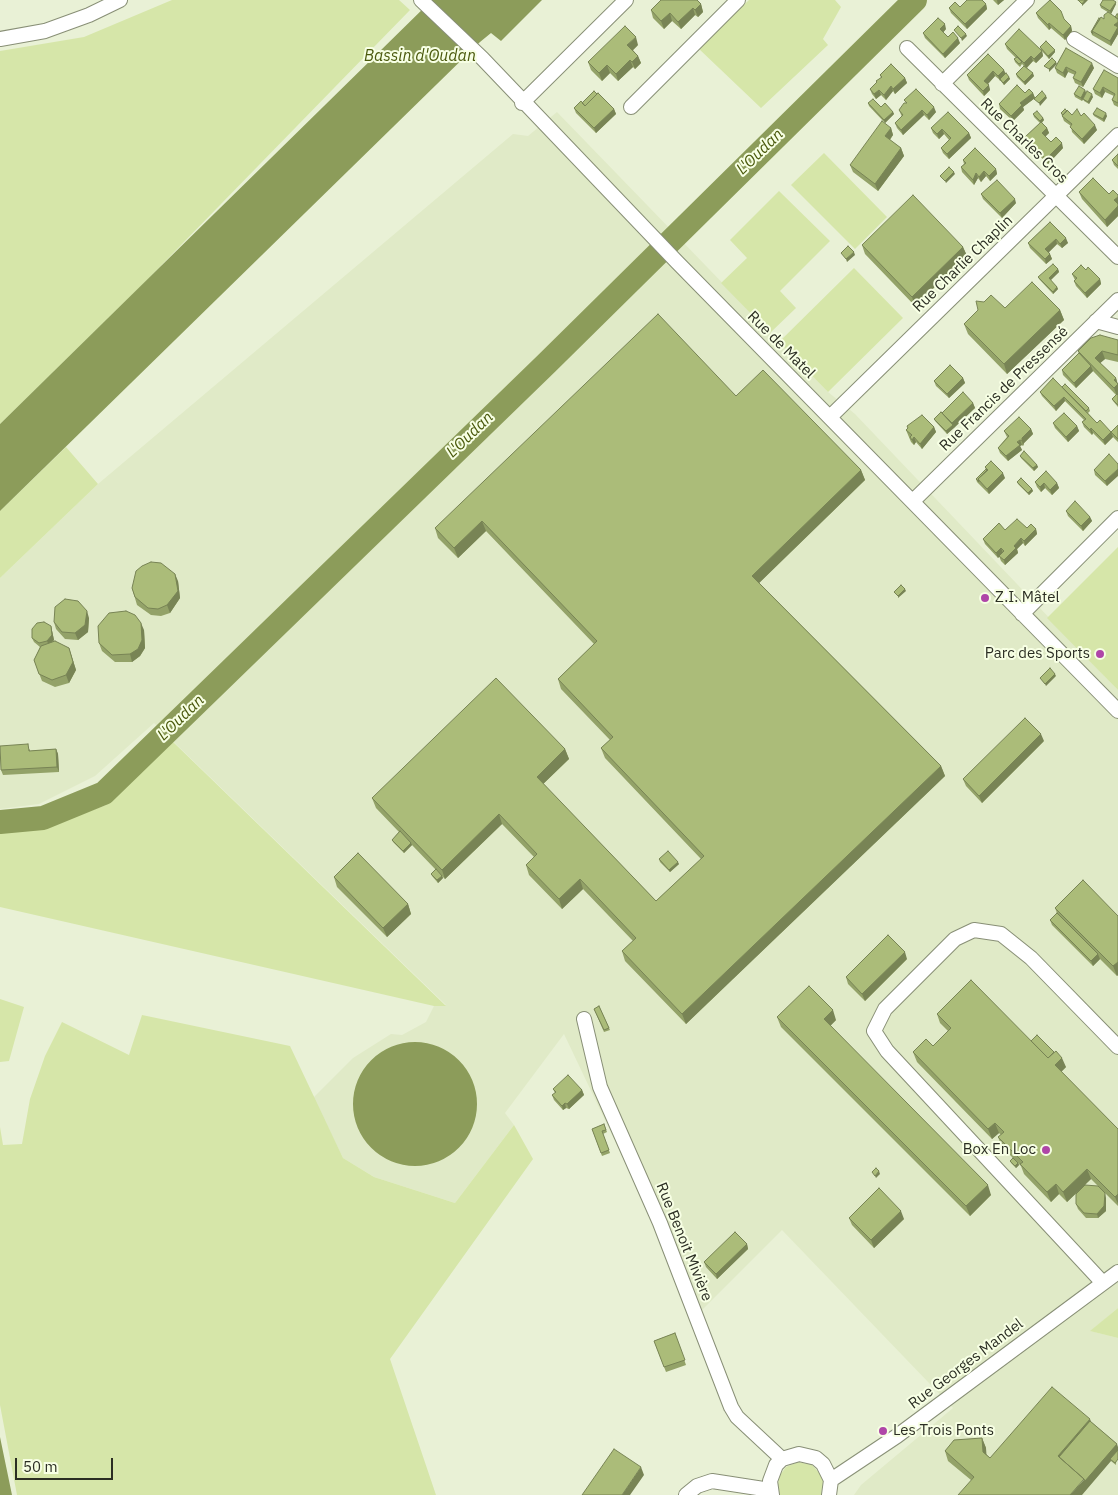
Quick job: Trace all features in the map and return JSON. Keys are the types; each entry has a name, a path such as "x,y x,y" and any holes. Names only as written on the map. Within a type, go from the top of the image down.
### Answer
{"street":[{"path":"0,39 45,31 88,15 120,0"},
{"path":"522,102 626,0"},
{"path":"631,107 738,0"},
{"path":"942,84 1027,0"},
{"name":"Rue de Matel","path":"421,1 482,58 668,253 1118,711"},
{"path":"1074,38 1118,66"},
{"name":"Rue Charles Cros","path":"907,48 1118,257"},
{"name":"Rue Charlie Chaplin","path":"830,417 1118,135"},
{"name":"Rue Francis de Pressensé","path":"913,501 1118,300"},
{"path":"1096,321 1118,327"},
{"path":"1022,614 1118,518"},
{"path":"1103,1283 887,1051 874,1032 885,1009 954,939 974,930 1001,934 1031,958 1113,1032 1118,1047"},
{"name":"Rue Benoit Mivière","path":"584,1019 600,1087 660,1223 731,1407 737,1417 782,1459"},
{"name":"Rue Georges Mandel","path":"830,1480 897,1436 1118,1272"},
{"path":"686,1495 697,1486 712,1482 771,1492 772,1473 782,1459 799,1454 816,1458 823,1464 830,1480 829,1495"}],"shaded area":[{"path":"172,0 399,0 410,10 145,282 0,424 0,51 84,37"},
{"path":"749,0 835,0 841,7 823,39 828,45 761,108 698,48"},
{"path":"557,112 828,392 855,414 1118,690 1118,1308 1091,1331 1118,1338 1118,1495 854,1495 861,1485 953,1408 782,1230 690,1322 643,1200 564,1034 505,1113 514,1125 455,1203 374,1177 343,1158 313,1098 353,1058 391,1034 402,1035 426,1022 434,1006 446,1005 154,723 95,776 39,804 0,809 0,578 98,484 513,134 528,136"},
{"path":"824,153 887,217 855,249 791,185"},
{"path":"779,191 830,241 780,291 796,308 770,333 721,283 747,258 730,240"},
{"path":"854,268 903,318 828,392 779,342"},
{"path":"66,447 98,484 0,578 0,511"},
{"name":"Parc des Sports","path":"1118,547 1118,690 1047,618"},
{"path":"171,740 446,1006 434,1006 0,907 0,831 47,827 106,805"},
{"path":"0,999 24,1007 9,1061 0,1062"},
{"path":"142,1015 290,1046 343,1158 374,1177 455,1203 514,1125 533,1159 390,1359 436,1495 17,1495 0,1405 0,1127 3,1145 22,1144 30,1099 45,1056 62,1022 129,1055"},
{"path":"1118,1308 1118,1338 1090,1331"},
{"path":"798,1462 812,1465 821,1475 823,1481 821,1495 780,1495 778,1484 780,1475 786,1467"}],"water":[{"name":"Bassin d'Oudan","path":"432,0 542,0 501,41 491,33 480,42 0,511 0,424"},
{"path":"415,1042 439,1046 459,1060 473,1080 477,1104 473,1128 459,1148 439,1162 415,1166 391,1162 371,1148 357,1128 353,1104 357,1080 371,1060 391,1046"},
{"path":"0,1437 12,1495 0,1495"}],"building":[{"path":"661,0 697,0 701,4 695,10 693,8 678,22 670,13 661,21 651,10"},
{"path":"967,0 982,0 986,4 965,24 949,8 955,2 960,7"},
{"path":"1050,0 1061,11 1064,19 1071,26 1063,35 1049,23 1048,25 1036,13"},
{"path":"1103,0 1113,0 1116,2 1110,11 1100,5"},
{"path":"1108,12 1118,19 1118,22 1114,25 1118,27 1110,41 1092,31 1101,17 1104,19 1104,15"},
{"path":"938,18 945,24 940,29 948,37 953,32 958,38 943,54 923,33"},
{"path":"625,26 636,37 627,45 638,56 632,62 630,60 616,74 607,65 599,73 588,62"},
{"path":"958,26 966,34 961,38 954,30"},
{"path":"1019,29 1042,51 1034,59 1031,56 1024,63 1005,44"},
{"path":"1046,41 1055,50 1048,56 1040,47"},
{"path":"1066,48 1092,63 1081,82 1073,78 1076,72 1066,67 1063,73 1055,68"},
{"path":"988,54 1004,70 998,76 993,71 984,81 989,85 983,91 967,75"},
{"path":"1017,57 1022,62 1019,64 1014,59"},
{"path":"1052,58 1056,62 1049,69 1044,66"},
{"path":"891,64 905,78 893,89 891,86 884,95 879,90 874,94 870,89"},
{"path":"1024,66 1033,73 1024,82 1016,74"},
{"path":"1104,70 1118,78 1118,103 1112,100 1115,94 1103,87 1100,93 1093,89"},
{"path":"1006,73 1009,77 1003,83 1000,79"},
{"path":"1017,85 1025,93 1029,89 1033,93 1020,103 1022,105 1011,116 999,104"},
{"path":"1079,86 1085,90 1081,98 1074,94"},
{"path":"916,89 934,107 927,115 922,110 901,130 895,123 903,115 899,110 904,103 907,103 904,100"},
{"path":"594,91 597,94 585,106 582,103"},
{"path":"1042,91 1046,96 1039,103 1034,99"},
{"path":"1087,91 1092,94 1088,102 1083,99"},
{"path":"598,93 614,109 594,128 574,108 581,101 585,106"},
{"path":"873,99 881,107 885,103 893,112 884,120 868,103"},
{"path":"1097,108 1106,113 1103,119 1093,114"},
{"path":"1065,109 1067,111 1063,115 1061,113"},
{"path":"1077,109 1081,116 1084,113 1095,125 1082,139 1070,127 1072,124 1062,116 1067,110 1072,115"},
{"path":"1037,111 1043,118 1040,121 1033,114"},
{"path":"948,112 969,133 947,154 941,148 951,138 942,129 937,134 931,128"},
{"path":"882,121 891,128 885,136 901,148 875,184 850,165"},
{"path":"1041,122 1047,128 1042,133 1051,142 1056,137 1062,143 1046,159 1024,138"},
{"path":"975,148 996,169 989,176 984,171 979,177 976,173 973,180 961,167 966,163 963,160"},
{"path":"1118,154 1118,166 1112,160"},
{"path":"949,167 954,172 945,181 940,176"},
{"path":"1093,178 1109,194 1113,190 1118,195 1114,200 1118,206 1105,220 1079,192"},
{"path":"997,180 1015,199 1000,213 981,194"},
{"path":"913,195 963,247 912,297 862,245"},
{"path":"1050,222 1066,238 1060,244 1056,239 1045,249 1050,254 1045,259 1028,243"},
{"path":"848,246 854,252 846,259 841,253"},
{"path":"1053,264 1058,269 1049,278 1057,287 1053,292 1038,277"},
{"path":"1081,265 1086,270 1088,267 1100,279 1085,293 1074,281 1077,278 1072,274"},
{"path":"1032,282 1060,310 1004,364 964,324 978,310 976,301 984,302 991,295 1005,308"},
{"path":"658,314 736,396 763,370 861,470 752,576 941,766 682,1014 622,951 636,938 580,879 559,899 526,865 537,854 499,814 442,870 372,798 496,678 565,749 537,777 656,901 704,856 601,748 613,737 558,679 597,641 482,521 454,548 435,528"},
{"path":"1100,335 1118,340 1118,355 1102,351 1095,358 1116,378 1114,380 1118,384 1114,388 1078,351 1091,338"},
{"path":"1079,353 1091,366 1074,383 1062,370"},
{"path":"950,365 963,378 947,394 934,381"},
{"path":"1053,378 1097,423 1100,420 1111,432 1103,440 1082,422 1086,419 1064,397 1054,406 1040,392"},
{"path":"1065,384 1089,408 1086,411 1062,387"},
{"path":"963,392 973,403 952,423 942,413"},
{"path":"1118,395 1118,405 1112,399"},
{"path":"941,412 953,425 946,431 934,419"},
{"path":"1064,413 1077,426 1066,437 1053,423"},
{"path":"922,415 934,427 920,444 914,437 912,440 910,437 912,435 906,430 907,426"},
{"path":"1019,417 1031,429 1022,438 1022,441 1017,442 1020,445 1006,456 998,448 1009,436 1004,431"},
{"path":"1118,425 1118,439 1111,432"},
{"path":"1024,451 1037,465 1033,468 1020,456"},
{"path":"1109,454 1118,464 1118,469 1105,481 1094,470"},
{"path":"991,461 1003,473 987,489 978,479 988,470 985,467"},
{"path":"986,469 978,479 979,482 976,479"},
{"path":"1046,471 1057,483 1050,490 1044,483 1040,487 1035,482"},
{"path":"1021,478 1032,489 1028,493 1017,482"},
{"path":"1075,501 1090,517 1081,526 1066,511"},
{"path":"1017,519 1027,528 1031,524 1036,529 1024,541 1021,538 1014,546 1016,548 1004,560 999,556 1004,551 1001,548 996,553 983,539 999,523 1005,530"},
{"path":"151,562 161,563 175,574 178,591 167,605 158,609 148,608 135,597 132,588 136,571"},
{"path":"901,585 905,589 898,596 894,592"},
{"path":"65,599 78,601 87,611 85,625 75,633 62,632 54,622 55,607"},
{"path":"126,611 135,615 141,623 142,640 138,649 130,654 112,655 99,643 98,626 109,613"},
{"path":"44,622 51,626 52,635 47,641 39,643 32,638 32,629 37,623"},
{"path":"55,641 69,648 73,662 66,675 52,680 39,674 34,660 41,646"},
{"path":"1050,668 1055,674 1045,684 1040,678"},
{"path":"1025,718 1041,734 979,796 963,779"},
{"path":"28,744 29,751 56,749 57,767 1,770 0,746"},
{"path":"400,831 411,843 403,851 392,840"},
{"path":"668,851 678,862 669,870 659,859"},
{"path":"358,853 408,904 383,928 334,877"},
{"path":"436,869 442,876 437,880 431,874"},
{"path":"1083,880 1118,916 1118,962 1113,966 1055,908"},
{"path":"1057,913 1098,954 1091,961 1050,920"},
{"path":"888,935 905,952 862,994 846,977"},
{"path":"971,980 1048,1058 1056,1051 1062,1058 1055,1065 1118,1129 1118,1194 1115,1197 1087,1169 1063,1192 1056,1184 1047,1192 1020,1164 1023,1162 998,1137 1004,1132 995,1123 988,1129 913,1052 926,1039 933,1046 951,1028 937,1014"},
{"path":"809,986 833,1010 824,1019 988,1185 966,1206 777,1017"},
{"path":"599,1006 609,1028 604,1030 594,1009"},
{"path":"1037,1035 1054,1052 1048,1058 1031,1041"},
{"path":"568,1075 582,1090 567,1104 565,1103 562,1106 552,1095 556,1092 553,1089"},
{"path":"604,1124 606,1130 602,1131 609,1150 601,1153 592,1129"},
{"path":"1013,1158 1018,1163 1015,1166 1010,1161"},
{"path":"876,1168 879,1171 875,1176 872,1172"},
{"path":"1085,1185 1098,1186 1105,1193 1104,1206 1097,1214 1084,1213 1076,1204 1076,1194"},
{"path":"879,1188 901,1211 871,1240 849,1218"},
{"path":"735,1232 747,1244 716,1274 704,1262"},
{"path":"675,1333 685,1360 664,1367 654,1341"},
{"path":"1052,1387 1090,1419 1058,1456 1084,1479 1070,1495 958,1495 974,1477 945,1451 954,1440 982,1438 983,1452 990,1458"},
{"path":"1090,1421 1117,1444 1085,1481 1059,1457"},
{"path":"614,1449 641,1467 622,1495 582,1495"},
{"path":"1118,1450 1118,1459 1115,1463 1110,1459"}],"waterway":[{"name":"L'Oudan","path":"0,822 43,818 104,793 547,363 915,0"}],"place":[{"name":"Z.I. Mâtel","path":"985,598"},
{"name":"Parc des Sports","path":"1100,654"},
{"name":"Box En Loc","path":"1046,1150"},
{"name":"Les Trois Ponts","path":"883,1431"}]}
